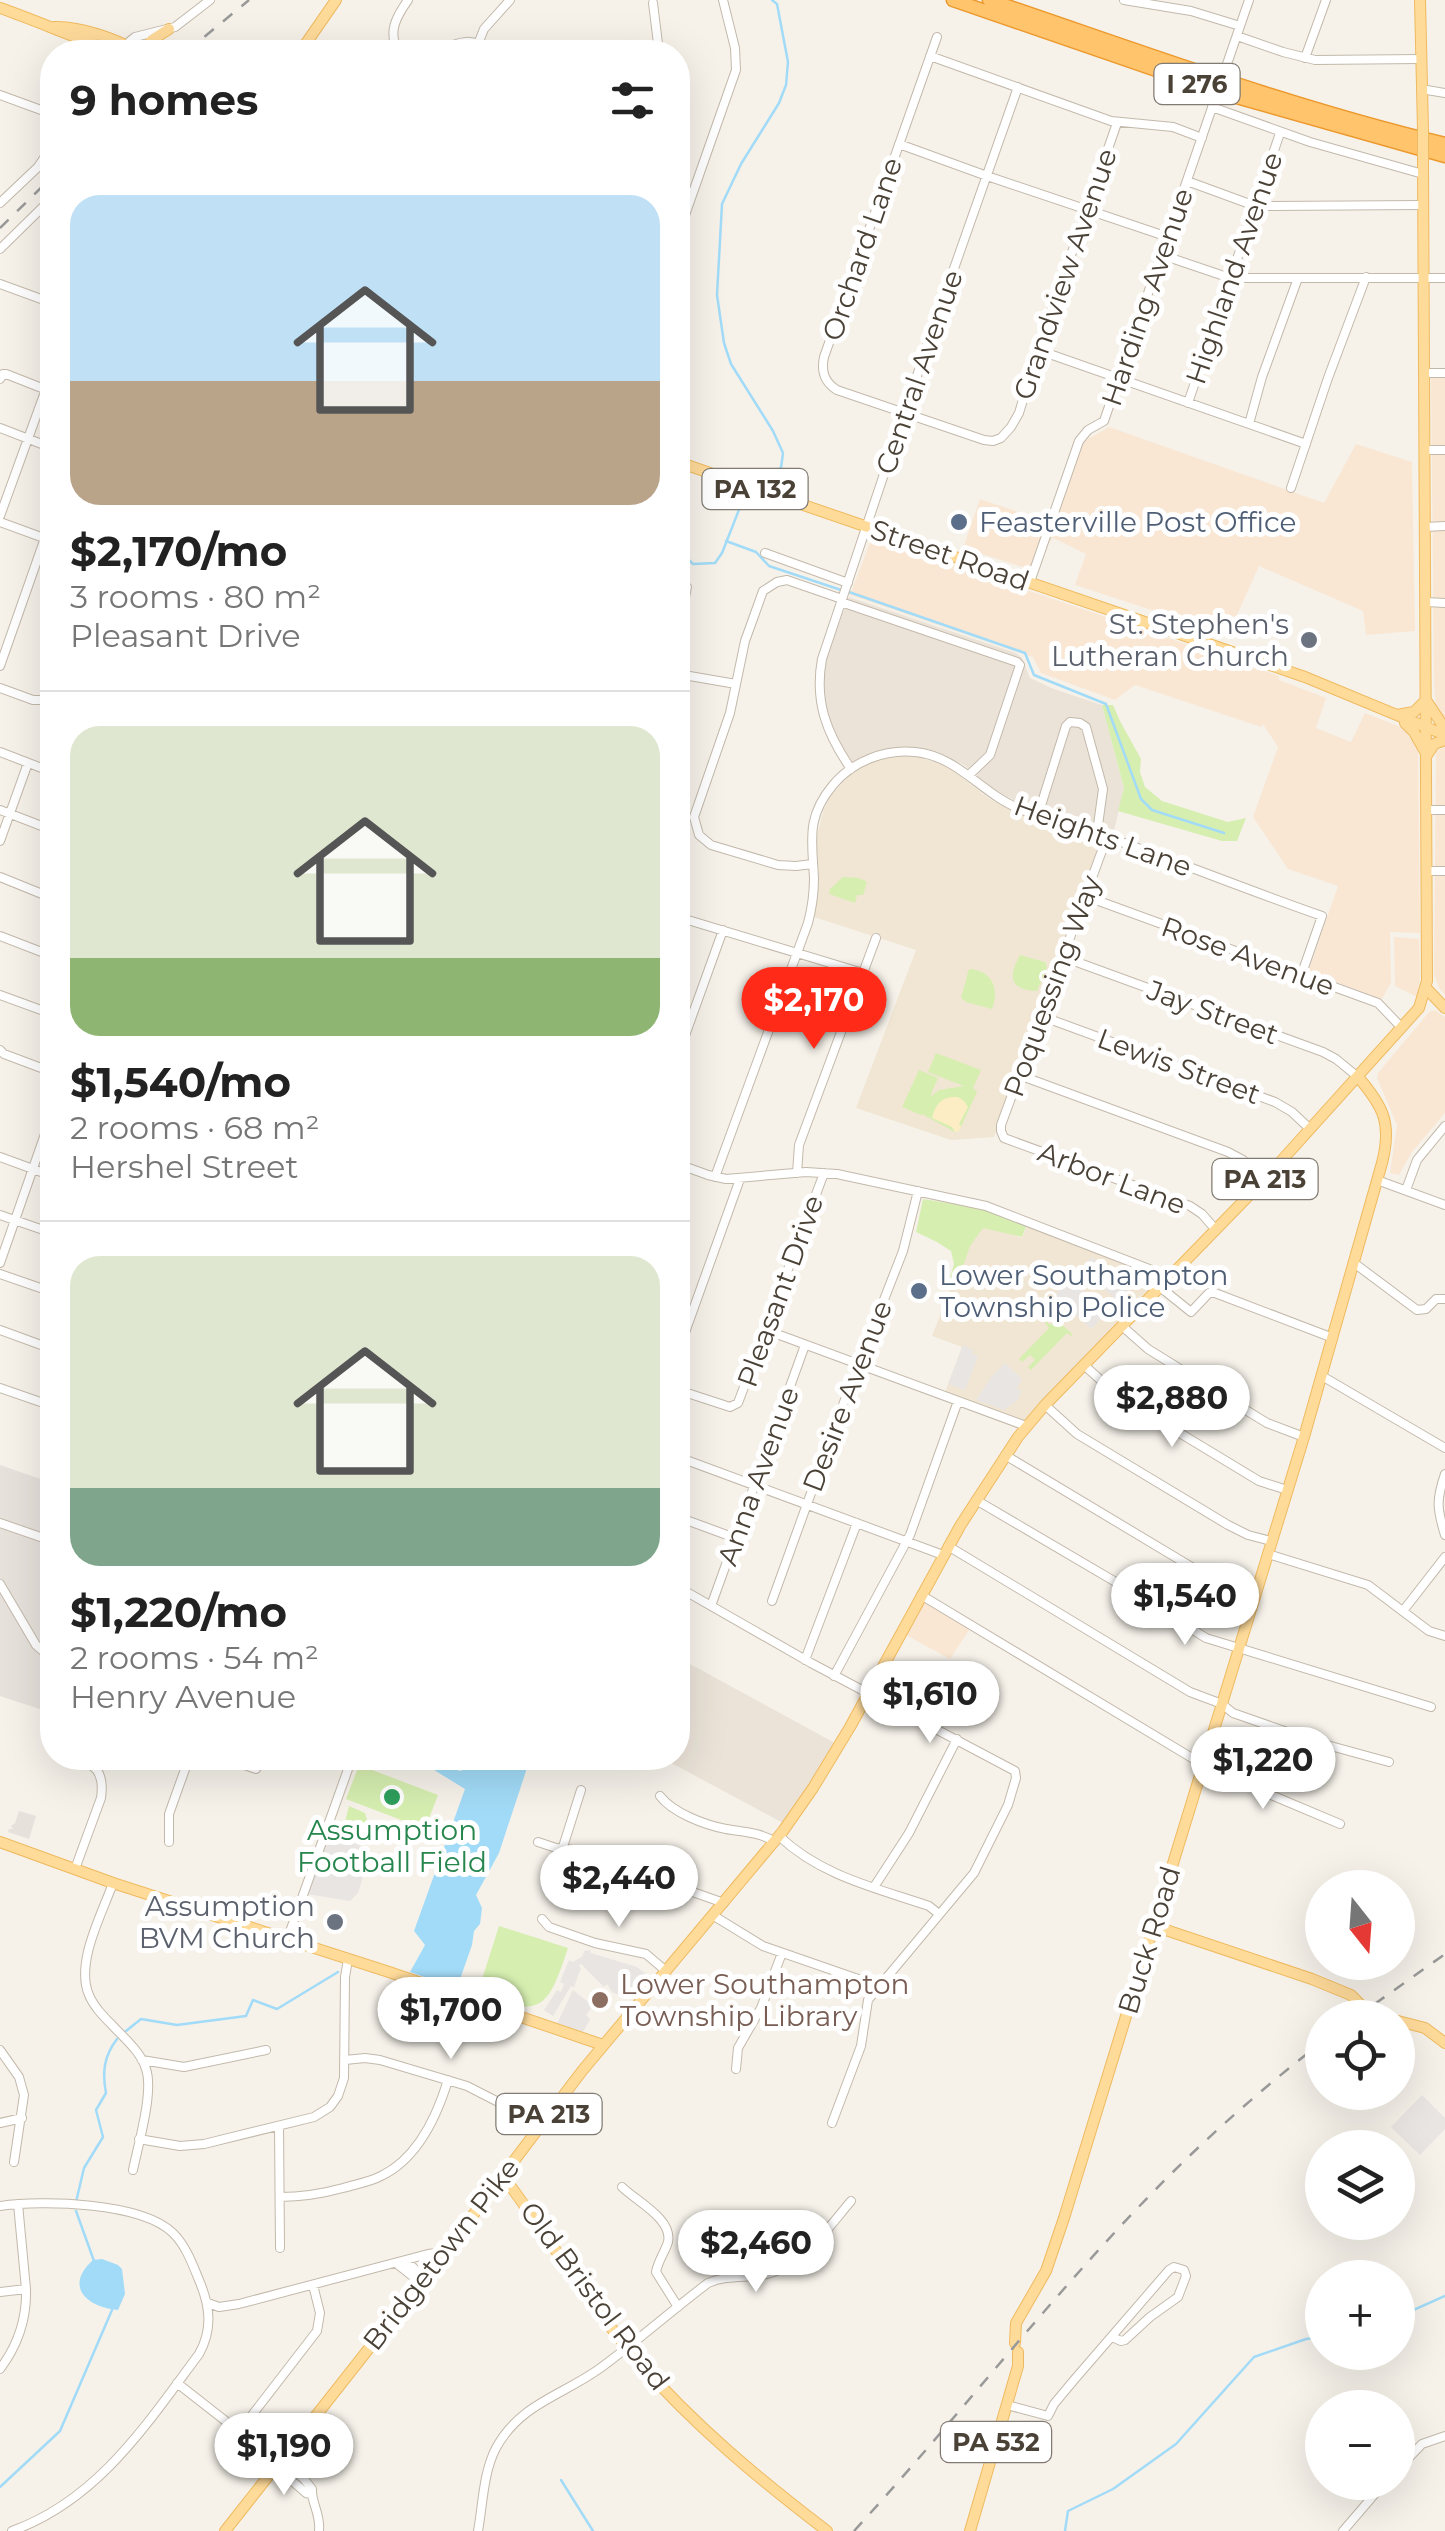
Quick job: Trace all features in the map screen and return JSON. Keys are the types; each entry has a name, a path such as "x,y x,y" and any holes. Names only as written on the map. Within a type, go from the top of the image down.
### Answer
{"highway":[{"name":"I 276","path":"954,0 1226,94 1445,156"},
{"name":"I 276","path":"989,0 1234,84 1445,144"}],"main road":[{"path":"308,40 336,0"},
{"name":"Bridgetown Pike","path":"225,2531 603,2045 777,1839 813,1788 976,1500 1026,1426 1264,1180 1418,1010 1426,988 1420,0"},
{"path":"0,8 75,40"},
{"path":"52,27 69,26 100,40"},
{"path":"152,40 169,29"},
{"name":"Street Road","path":"690,466 1305,677 1445,735"},
{"path":"1426,700 1445,735 1426,755 1414,732 1396,716 1414,712 1426,700"},
{"path":"1426,988 1444,1007"},
{"path":"1418,1010 1444,1007"},
{"name":"Buck Road","path":"970,2531 1018,2366 1016,2323 1048,2266 1304,1436 1386,1147 1386,1123 1378,1101 1358,1077"},
{"path":"0,1842 603,2045"},
{"path":"1154,1926 1312,1979 1355,2000"},
{"path":"1415,2025 1425,2028 1445,2044"},
{"name":"Old Bristol Road","path":"503,2176 574,2278 659,2384 781,2496 826,2531"}],"street":[{"path":"132,40 178,25 210,0"},
{"path":"395,40 394,20 408,0"},
{"path":"479,40 510,0"},
{"path":"690,201 736,70 736,48 723,0"},
{"path":"1124,0 1191,12 1305,58 1420,59"},
{"name":"Harding Avenue","path":"1030,582 1080,441 1088,430 1104,422 1249,0"},
{"path":"1305,58 1326,0"},
{"path":"653,4 657,40"},
{"name":"Orchard Lane","path":"904,413 838,390 828,382 823,368 937,37"},
{"path":"930,56 1117,123 1172,127 1202,138"},
{"name":"Central Avenue","path":"851,768 825,725 819,690 822,659 1018,88"},
{"path":"1421,90 1445,93"},
{"path":"0,95 40,110"},
{"path":"1214,103 1280,133 1423,168"},
{"name":"Grandview Avenue","path":"904,413 984,440 1001,438 1010,428 1117,123"},
{"name":"Highland Avenue","path":"1188,403 1280,133"},
{"path":"899,144 1168,237"},
{"path":"0,203 40,164"},
{"path":"1188,181 1255,205 1422,205"},
{"path":"0,249 40,212"},
{"path":"1162,255 1230,278 1445,278"},
{"path":"1291,488 1366,277"},
{"path":"1249,424 1298,278"},
{"path":"0,284 40,299"},
{"path":"1038,350 1306,444"},
{"path":"1423,372 1445,372"},
{"path":"1,377 40,388"},
{"path":"40,411 0,519 40,535"},
{"path":"0,428 40,444"},
{"path":"1424,450 1445,450"},
{"path":"1424,526 1445,526"},
{"path":"765,553 848,583"},
{"path":"0,666 40,561"},
{"path":"812,864 770,863 711,845 696,829 694,810 730,712 744,641 766,588 787,580 1017,662 1020,665 990,755 969,776"},
{"path":"1426,602 1445,603"},
{"path":"690,676 736,684"},
{"path":"0,688 40,700"},
{"path":"1038,815 1066,726 1070,722 1080,723 1086,727 1104,789 1098,825 1104,836"},
{"path":"0,752 40,768"},
{"name":"Heights Lane","path":"851,768 879,755 913,752 946,760 994,796 1038,815 1322,916 1302,976"},
{"path":"0,840 5,812 28,763"},
{"path":"714,1177 811,911 812,833 816,814 834,784 851,768"},
{"path":"1426,810 1445,810"},
{"path":"5,812 40,825"},
{"name":"Poquessing Way","path":"1002,1135 1001,1125 1104,836"},
{"path":"1426,871 1445,871"},
{"path":"0,877 40,893"},
{"name":"Rose Avenue","path":"1085,896 1378,1004 1402,1028"},
{"path":"690,920 863,972"},
{"path":"690,1022 723,930"},
{"path":"0,936 40,951"},
{"name":"Pleasant Drive","path":"797,1173 799,1145 876,938"},
{"name":"Jay Street","path":"1063,957 1323,1052 1358,1077"},
{"path":"0,995 40,1010"},
{"name":"Lewis Street","path":"1041,1016 1276,1102 1310,1130"},
{"path":"0,1050 40,1068"},
{"path":"1019,1075 1228,1152 1264,1180"},
{"path":"1406,1190 1418,1160 1445,1126"},
{"name":"Arbor Lane","path":"1002,1135 1190,1206 1216,1230"},
{"path":"0,1262 40,1150"},
{"path":"0,1157 40,1172"},
{"path":"690,1168 714,1177 740,1179 824,1173 918,1191 1000,1211 1170,1277"},
{"name":"Pleasant Drive","path":"690,1394 733,1407 738,1404 824,1173"},
{"path":"690,1319 740,1179"},
{"path":"1377,1180 1445,1205"},
{"name":"Desire Avenue","path":"772,1601 903,1251 918,1191"},
{"path":"0,1215 40,1229"},
{"path":"1354,1263 1417,1310 1426,1309 1436,1299 1445,1300"},
{"path":"0,1274 40,1288"},
{"path":"1160,1287 1190,1312 1209,1293 1215,1293 1333,1338"},
{"path":"1122,1326 1156,1355 1249,1412 1304,1436"},
{"path":"0,1330 40,1345"},
{"path":"766,1330 1026,1426"},
{"name":"Anna Avenue","path":"711,1606 806,1345"},
{"path":"1084,1365 1116,1395 1259,1480 1287,1490"},
{"path":"1322,1376 1445,1448"},
{"path":"0,1388 40,1402"},
{"path":"834,1676 907,1541 958,1401"},
{"path":"1045,1405 1069,1428 1110,1454 1234,1529 1271,1542"},
{"path":"1005,1455 1205,1575 1254,1596"},
{"path":"690,1462 907,1541 946,1551 1233,1713 1389,1762"},
{"path":"1445,1474 1437,1506 1445,1535"},
{"path":"976,1500 1200,1635 1430,1707"},
{"path":"690,1522 735,1538"},
{"path":"0,1523 40,1537"},
{"path":"805,1660 858,1523"},
{"path":"1268,1554 1368,1585 1429,1631 1445,1636"},
{"path":"1403,1611 1445,1557"},
{"path":"0,1584 40,1649"},
{"path":"690,1595 834,1676 1016,1771 1008,1805 979,1864 875,1989 866,2006 861,2046 832,2123"},
{"path":"921,1595 1212,1770 1340,1824"},
{"path":"874,1887 909,1833 957,1739"},
{"path":"75,1869 102,1787 96,1770"},
{"path":"169,1842 169,1814 185,1770"},
{"path":"287,1940 348,1770"},
{"path":"562,1850 582,1790"},
{"path":"660,1796 672,1808 716,1826 777,1839 822,1868 929,1906 940,1914"},
{"path":"538,1842 574,1850 724,1903"},
{"path":"113,1883 87,1953 86,1984 91,2000 142,2060 148,2076 133,2170"},
{"path":"714,1916 752,1941 861,1980 875,1989"},
{"path":"542,1919 549,1927 595,1943 646,1954 666,1972"},
{"path":"736,2068 738,2048 761,2008 782,1952"},
{"path":"139,2139 188,2146 314,2117 330,2106 341,2090 344,1977 348,1959"},
{"path":"0,2050 22,2082 24,2095 14,2162"},
{"path":"142,2060 184,2067 266,2050"},
{"path":"344,2060 375,2058 486,2094 536,2131"},
{"path":"280,2197 316,2195 374,2180 395,2168 434,2120 448,2080"},
{"path":"0,2123 22,2118"},
{"path":"279,2126 280,2248"},
{"path":"622,2188 668,2230 667,2245 656,2272 678,2307"},
{"path":"478,2531 487,2472 494,2453 530,2408 585,2378 714,2280 761,2276 790,2265 851,2201"},
{"path":"0,2206 53,2203 154,2219 182,2242 208,2303 209,2322 203,2347 110,2467 50,2515 12,2531"},
{"path":"0,2368 10,2356 25,2314 18,2204"},
{"path":"208,2303 218,2307 239,2304 444,2252"},
{"path":"396,2263 408,2264 422,2279"},
{"path":"1007,2405 1048,2416 1054,2404 1169,2270 1184,2270 1186,2276 1178,2297 1125,2340 1112,2337"},
{"path":"239,2432 318,2331 320,2312 312,2285"},
{"path":"0,2292 26,2290"},
{"path":"177,2383 306,2481 318,2511 319,2531"},
{"path":"1415,2449 1445,2436"},
{"path":"1344,2531 1370,2500"}],"shaded area":[{"path":"1431,376 1445,376 1445,724 1436,705 1434,685"},
{"path":"1109,427 1324,503 1356,444 1412,462 1415,631 1366,635 1363,611 1259,566 1228,635 1075,585 1086,554 1053,538 1029,569 963,548 980,499 1055,524 1083,442"},
{"path":"872,537 1279,676 1279,680 1326,698 1316,728 1351,742 1365,713 1403,728 1418,749 1420,933 1390,932 1391,982 1382,999 1308,972 1338,886 1288,869 1253,817 1278,747 1263,724 1261,727 1135,685 1115,700 1041,673 1033,657 850,595"},
{"path":"849,597 1016,653 1030,678 1102,705 1124,788 1113,835 1014,804 964,765 937,752 905,747 888,749 853,763 833,732 823,696 828,653"},
{"path":"1445,747 1445,995 1434,974 1436,751"},
{"path":"906,756 949,767 988,798 1008,808 1103,840 994,1137 951,1140 856,1108 916,950 814,917 819,878 816,839 830,797 847,778 880,759"},
{"path":"1394,937 1419,939 1417,997 1395,986"},
{"path":"1435,1010 1445,1017 1445,1113 1412,1152 1399,1175 1390,1173 1397,1125 1378,1073 1429,1012"},
{"path":"977,1221 1022,1238 1028,1224 1165,1278 1026,1421 945,1392 962,1347 932,1336"},
{"path":"1092,1257 1127,1291 1117,1301 1082,1267"},
{"path":"1071,1278 1107,1313 1091,1329 1055,1295"},
{"path":"963,1345 978,1356 965,1390 948,1384"},
{"path":"1005,1363 1022,1379 1017,1388 1021,1391 1018,1400 1004,1410 976,1400 992,1376"},
{"path":"0,1465 40,1479 40,1709 0,1696"},
{"path":"925,1600 971,1627 950,1659 906,1635"},
{"path":"690,1664 835,1743 785,1824 684,1770 690,1770"},
{"path":"19,1811 36,1816 29,1839 8,1832 13,1829"},
{"path":"329,1833 371,1850 358,1893 350,1901 307,1894"},
{"path":"590,1950 646,1974 629,1995 620,1999 581,1964 574,1987 571,1986 553,2016 544,2010 557,1990 561,1992 564,1984 560,1982 569,1960 573,1962"},
{"path":"573,1990 593,2006 586,2015 590,2019 582,2034 557,2024"},
{"path":"1422,2095 1445,2118 1445,2129 1420,2155 1415,2150 1415,2130 1391,2127 1407,2110 1415,2110 1415,2102"}],"green space":[{"path":"1102,705 1113,705 1141,759 1145,787 1162,801 1228,822 1246,818 1237,841 1222,841 1118,811 1124,788"},
{"path":"843,877 867,882 855,903 829,894"},
{"path":"1020,955 1045,962 1047,967 1037,991 1016,985 1013,975"},
{"path":"969,969 983,973 992,982 992,1009 961,998"},
{"path":"936,1053 981,1070 973,1088 977,1092 959,1131 902,1107 919,1070 938,1078 930,1097 939,1090 964,1086 928,1072"},
{"path":"923,1199 979,1208 1027,1224 1022,1237 983,1228 970,1246 957,1283 949,1282 954,1264 951,1251 916,1232"},
{"path":"1056,1319 1073,1335 1067,1333 1031,1370 1028,1367 1035,1360 1030,1355 1022,1362 1019,1359 1049,1328 1046,1321 1050,1325"},
{"name":"Assumption Football Field","path":"357,1770 372,1770 438,1795 425,1829 346,1799"},
{"path":"349,1806 365,1813 368,1823 362,1835 344,1826"},
{"path":"499,1926 568,1948 554,1985 539,2003 516,2006 477,1995"}],"sand":[{"path":"958,1097 968,1107 959,1131 955,1132 932,1118 940,1102"}],"water":[{"path":"434,1770 526,1770 499,1853 476,1895 482,1908 480,1924 474,1931 457,1988 410,1972 425,1945 414,1931 465,1789"},
{"path":"102,2259 122,2269 125,2294 118,2310 88,2300 80,2286 84,2269 93,2260"}],"waterway":[{"path":"763,476 781,468 783,453 731,364 717,295 722,204 786,85 788,62 777,4 772,0"},
{"path":"690,561 715,563 744,497"},
{"path":"726,541 756,552 769,566 841,590"},
{"path":"849,592 1025,653 1034,675 1106,704 1141,799 1152,810 1224,833"},
{"path":"126,2031 141,2019 177,2025 246,2016 253,2000 277,2009 338,1972"},
{"path":"76,2202 84,2168 103,2137 96,2110 106,2093 105,2064 117,2039"},
{"path":"76,2211 94,2261"},
{"path":"1415,2309 1445,2296"},
{"path":"0,2487 60,2431 112,2310"},
{"path":"1065,2531 1068,2511 1113,2489 1176,2444 1254,2357 1305,2339"},
{"path":"561,2480 593,2531"}],"railway":[{"path":"201,40 249,0"},
{"path":"0,228 40,189"},
{"path":"1380,2000 1445,1954"},
{"path":"854,2531 1157,2188 1237,2112 1305,2055"}],"place":[{"name":"Feasterville Post Office","path":"959,522"},
{"name":"St. Stephen's Lutheran Church","path":"1309,640"},
{"name":"Lower Southampton Township Police","path":"919,1291"},
{"name":"Assumption Football Field","path":"392,1797"},
{"name":"Assumption BVM Church","path":"335,1922"},
{"name":"Lower Southampton Township Library","path":"600,2000"}]}
